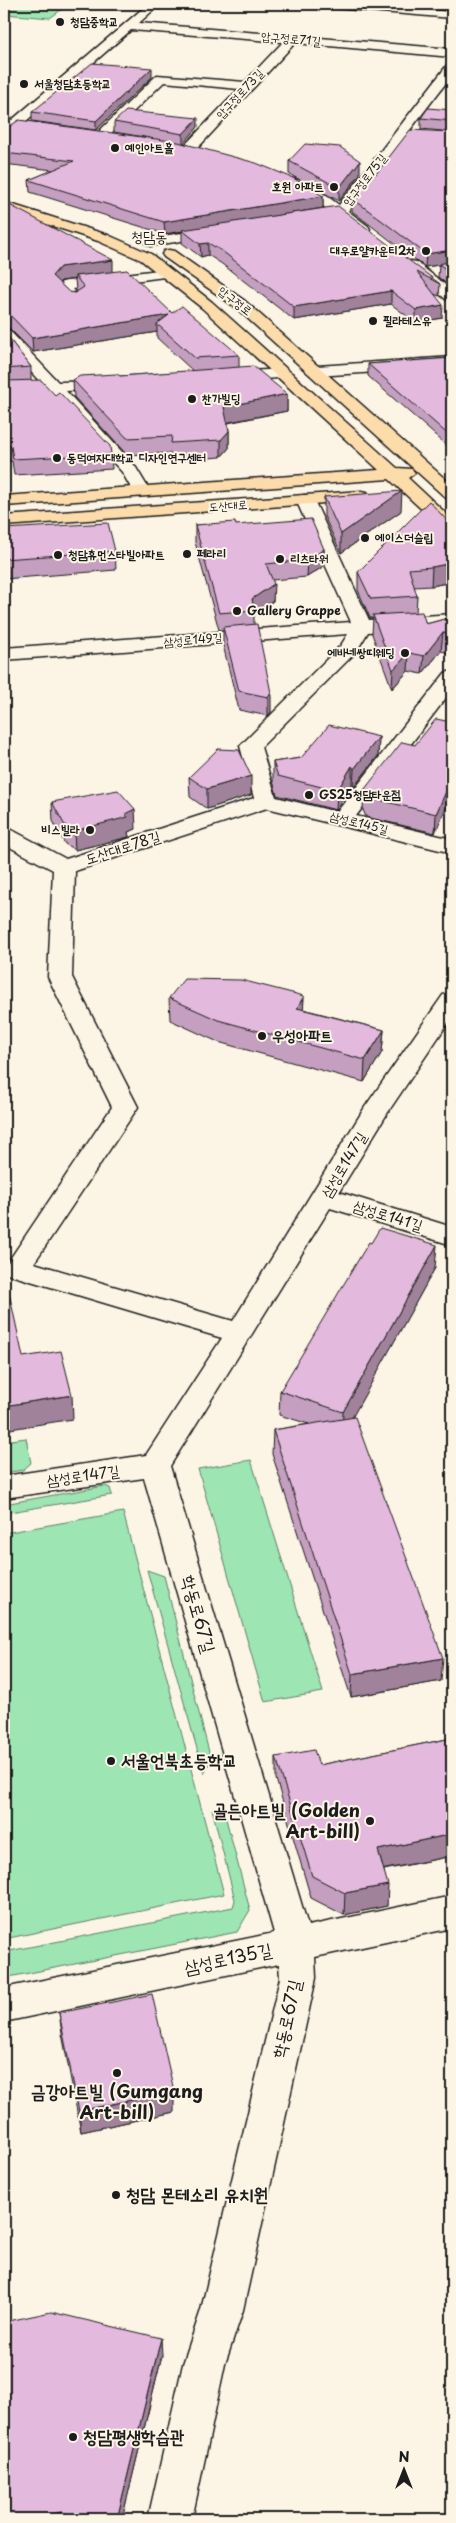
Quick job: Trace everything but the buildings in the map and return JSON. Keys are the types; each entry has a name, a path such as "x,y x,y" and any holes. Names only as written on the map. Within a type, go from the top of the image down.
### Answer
{"main road":[{"name":"압구정로","path":"4,195 84,216 150,242 240,304 451,491"},
{"name":"압구정로","path":"4,206 103,238 146,257 284,374 452,528"},
{"name":"도산대로","path":"4,501 449,470"},
{"name":"도산대로","path":"4,521 451,491"}],"street":[{"path":"4,134 9,124 130,26 154,4"},
{"path":"322,4 452,15"},
{"name":"압구정로71길","path":"130,26 452,53"},
{"name":"압구정로73길","path":"206,153 184,148 292,40"},
{"name":"압구정로75길","path":"312,216 341,211 452,67"},
{"path":"121,138 96,134 161,78 248,86"},
{"path":"9,124 63,130"},
{"path":"402,133 418,135"},
{"path":"281,177 314,193 378,240"},
{"path":"150,242 235,228"},
{"path":"400,257 452,297"},
{"path":"422,274 445,269"},
{"path":"75,301 62,290 67,285 166,273"},
{"path":"4,333 129,470 141,491"},
{"path":"317,371 452,362"},
{"path":"211,378 284,374"},
{"path":"4,390 123,383"},
{"path":"266,801 250,746 349,648 362,626 305,500"},
{"name":"삼성로149길","path":"4,654 447,620 452,641"},
{"path":"343,819 452,677"},
{"name":"삼성로145길","path":"266,801 452,846"},
{"name":"도산대로78길","path":"64,867 266,801"},
{"path":"4,835 64,867 60,977 125,1107 17,1267 240,1333"},
{"name":"삼성로147길","path":"4,1487 155,1465 240,1333 378,1107 452,1000"},
{"name":"삼성로141길","path":"324,1197 452,1236"},
{"name":"학동로67길","path":"155,1465 296,1945 298,1978 222,2310 204,2364 170,2519"},
{"name":"삼성로135길","path":"4,2005 452,1912"}],"green space":[{"path":"4,4 69,4 50,18 4,14"},
{"path":"26,1438 31,1463 23,1470 4,1473 4,1441"},
{"path":"251,1460 323,1692 265,1702 198,1469"},
{"path":"105,1486 110,1488 112,1495 4,1513 4,1504"},
{"name":"서울언북초등학교","path":"123,1512 224,1894 4,1939 4,1533"},
{"path":"147,1570 164,1576 211,1760 204,1774"},
{"path":"212,1809 225,1815 250,1910 237,1932 4,1978 4,1952 233,1907 235,1900"}],"place":[{"name":"청담중학교","path":"60,22"},
{"name":"서울청담초등학교","path":"24,84"},
{"name":"예인아트홀","path":"115,148"},
{"name":"호원 아파트","path":"334,187"},
{"name":"대우로얄카운티2차","path":"426,251"},
{"name":"필라테스유","path":"373,321"},
{"name":"찬가빌딩","path":"192,399"},
{"name":"동덕여자대학교 디자인연구센터","path":"57,458"},
{"name":"에이스더슬립","path":"365,538"},
{"name":"페라리","path":"187,554"},
{"name":"청담휴먼스타빌아파트","path":"58,555"},
{"name":"리츠타워","path":"280,559"},
{"name":"Gallery Grappe","path":"237,611"},
{"name":"에바네쌍띠웨딩","path":"405,653"},
{"name":"GS25청담타운점","path":"309,795"},
{"name":"비스빌라","path":"90,830"},
{"name":"우성아파트","path":"262,1036"},
{"name":"서울언북초등학교","path":"111,1761"},
{"name":"골든아트빌 (Golden Art-bill)","path":"370,1821"},
{"name":"금강아트빌 (Gumgang Art-bill)","path":"117,2073"},
{"name":"청담 몬테소리 유치원","path":"116,2195"},
{"name":"청담평생학습관","path":"73,2437"}],"district":[{"name":"청담동","path":"149,237"}]}
